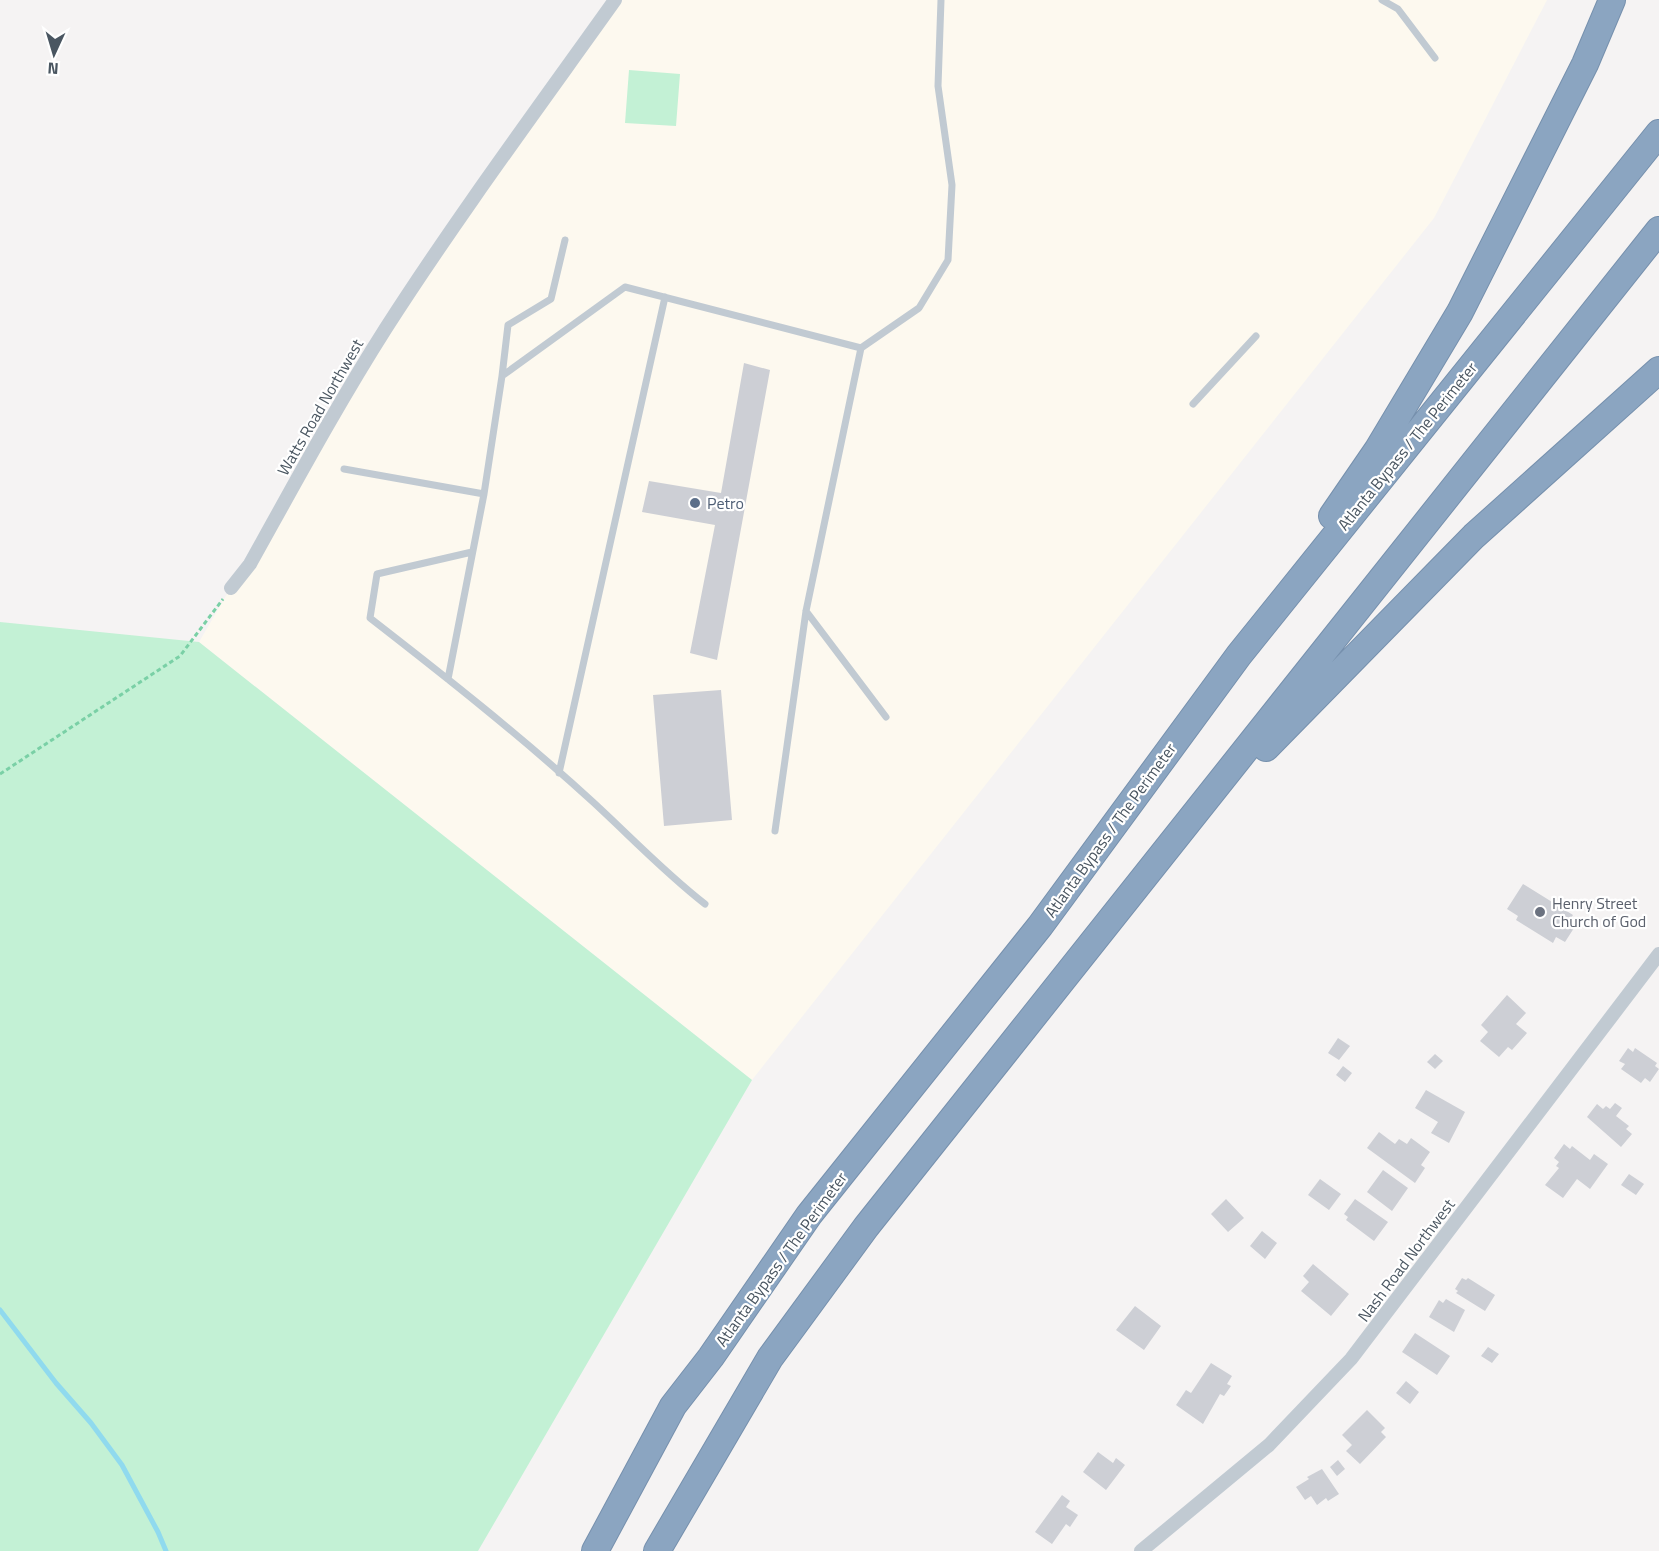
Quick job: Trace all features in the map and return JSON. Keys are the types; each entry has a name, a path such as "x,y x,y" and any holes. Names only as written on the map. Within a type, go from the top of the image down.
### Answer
{"highway":[{"path":"1239,655 1378,448 1460,312 1585,64 1612,0"},
{"name":"Atlanta Bypass / The Perimeter","path":"595,1551 673,1406 711,1357 809,1215 1040,926 1239,655 1659,133"},
{"path":"657,1551 777,1349 866,1227 1659,230"},
{"path":"1171,844 1474,536 1659,370"}],"street":[{"name":"Watts Road Northwest","path":"231,588 250,564 344,396 387,328 464,211 615,0"},
{"name":"Nash Road Northwest","path":"1141,1551 1269,1445 1351,1359 1659,954"}],"lane":[{"path":"775,831 806,611 861,348 919,308 948,260 952,185 938,86 941,0"},
{"path":"1382,0 1398,9 1435,58"},
{"path":"448,679 484,494 508,325 551,299 566,240"},
{"path":"502,376 625,287 861,348"},
{"path":"560,773 665,297"},
{"path":"1193,404 1256,336"},
{"path":"344,469 484,494"},
{"path":"472,552 377,574 370,618 448,679 560,773 672,879 705,904"},
{"path":"806,611 886,717"}],"path":[{"path":"0,774 180,656 231,588"}],"shaded area":[{"path":"607,0 1547,0 1434,218 752,1080 199,642 397,303"}],"green space":[{"path":"629,70 680,74 676,126 625,123"},
{"path":"0,622 199,642 752,1080 478,1551 0,1551"}],"building":[{"name":"Petro","path":"744,363 770,370 717,660 690,653 715,525 642,512 649,481 721,493"},
{"path":"721,690 732,820 664,826 653,695"},
{"name":"Henry Street Church of God","path":"1523,884 1573,915 1567,924 1574,928 1565,942 1556,937 1553,943 1516,920 1518,916 1507,909"},
{"path":"1507,995 1526,1013 1516,1024 1527,1033 1512,1050 1508,1047 1499,1057 1480,1041 1488,1032 1481,1025"},
{"path":"1338,1038 1350,1046 1339,1060 1328,1053"},
{"path":"1628,1048 1633,1052 1635,1048 1657,1063 1655,1066 1659,1069 1650,1082 1645,1078 1641,1083 1621,1069 1625,1064 1619,1061"},
{"path":"1435,1054 1443,1061 1435,1069 1427,1062"},
{"path":"1343,1066 1352,1073 1345,1082 1336,1075"},
{"path":"1426,1090 1465,1112 1449,1143 1431,1133 1438,1122 1415,1108"},
{"path":"1615,1103 1622,1108 1616,1116 1629,1126 1626,1129 1632,1134 1621,1147 1587,1117 1597,1104 1603,1109 1606,1106 1610,1109"},
{"path":"1379,1132 1395,1144 1399,1139 1407,1144 1411,1138 1430,1152 1421,1165 1425,1168 1415,1183 1367,1148"},
{"path":"1564,1144 1570,1149 1572,1146 1590,1160 1594,1154 1608,1164 1590,1189 1577,1179 1563,1198 1545,1185 1559,1168 1556,1166 1559,1162 1554,1158"},
{"path":"1383,1170 1408,1188 1392,1211 1367,1192"},
{"path":"1629,1174 1644,1184 1636,1195 1621,1185"},
{"path":"1320,1179 1341,1194 1329,1210 1308,1195"},
{"path":"1226,1199 1244,1218 1228,1232 1211,1214"},
{"path":"1355,1199 1388,1222 1374,1241 1346,1220 1348,1217 1344,1214"},
{"path":"1262,1231 1277,1243 1265,1259 1250,1246"},
{"path":"1313,1264 1349,1294 1331,1316 1301,1291 1309,1282 1303,1276"},
{"path":"1462,1278 1466,1280 1468,1278 1495,1295 1485,1311 1456,1293 1458,1291 1455,1289"},
{"path":"1446,1299 1465,1310 1454,1332 1429,1317 1439,1300 1443,1303"},
{"path":"1135,1306 1161,1326 1144,1350 1116,1330"},
{"path":"1415,1333 1450,1356 1437,1375 1402,1352"},
{"path":"1488,1347 1499,1354 1492,1363 1481,1356"},
{"path":"1211,1363 1232,1376 1227,1384 1231,1386 1224,1396 1220,1394 1203,1424 1176,1405 1186,1390 1191,1393"},
{"path":"1406,1381 1419,1392 1410,1404 1396,1393"},
{"path":"1367,1410 1385,1428 1381,1432 1386,1437 1360,1464 1346,1451 1352,1445 1342,1435"},
{"path":"1098,1452 1113,1463 1116,1458 1125,1465 1106,1490 1083,1472"},
{"path":"1338,1460 1345,1469 1337,1476 1330,1467"},
{"path":"1322,1469 1339,1494 1328,1501 1326,1498 1317,1505 1311,1496 1305,1500 1296,1487 1309,1479 1307,1477"},
{"path":"1062,1495 1070,1501 1066,1507 1078,1515 1070,1527 1066,1524 1052,1544 1035,1532"}],"waterway":[{"path":"0,1310 122,1465 166,1551"}],"place":[{"name":"Petro","path":"695,503"},
{"name":"Henry Street Church of God","path":"1540,912"}]}
